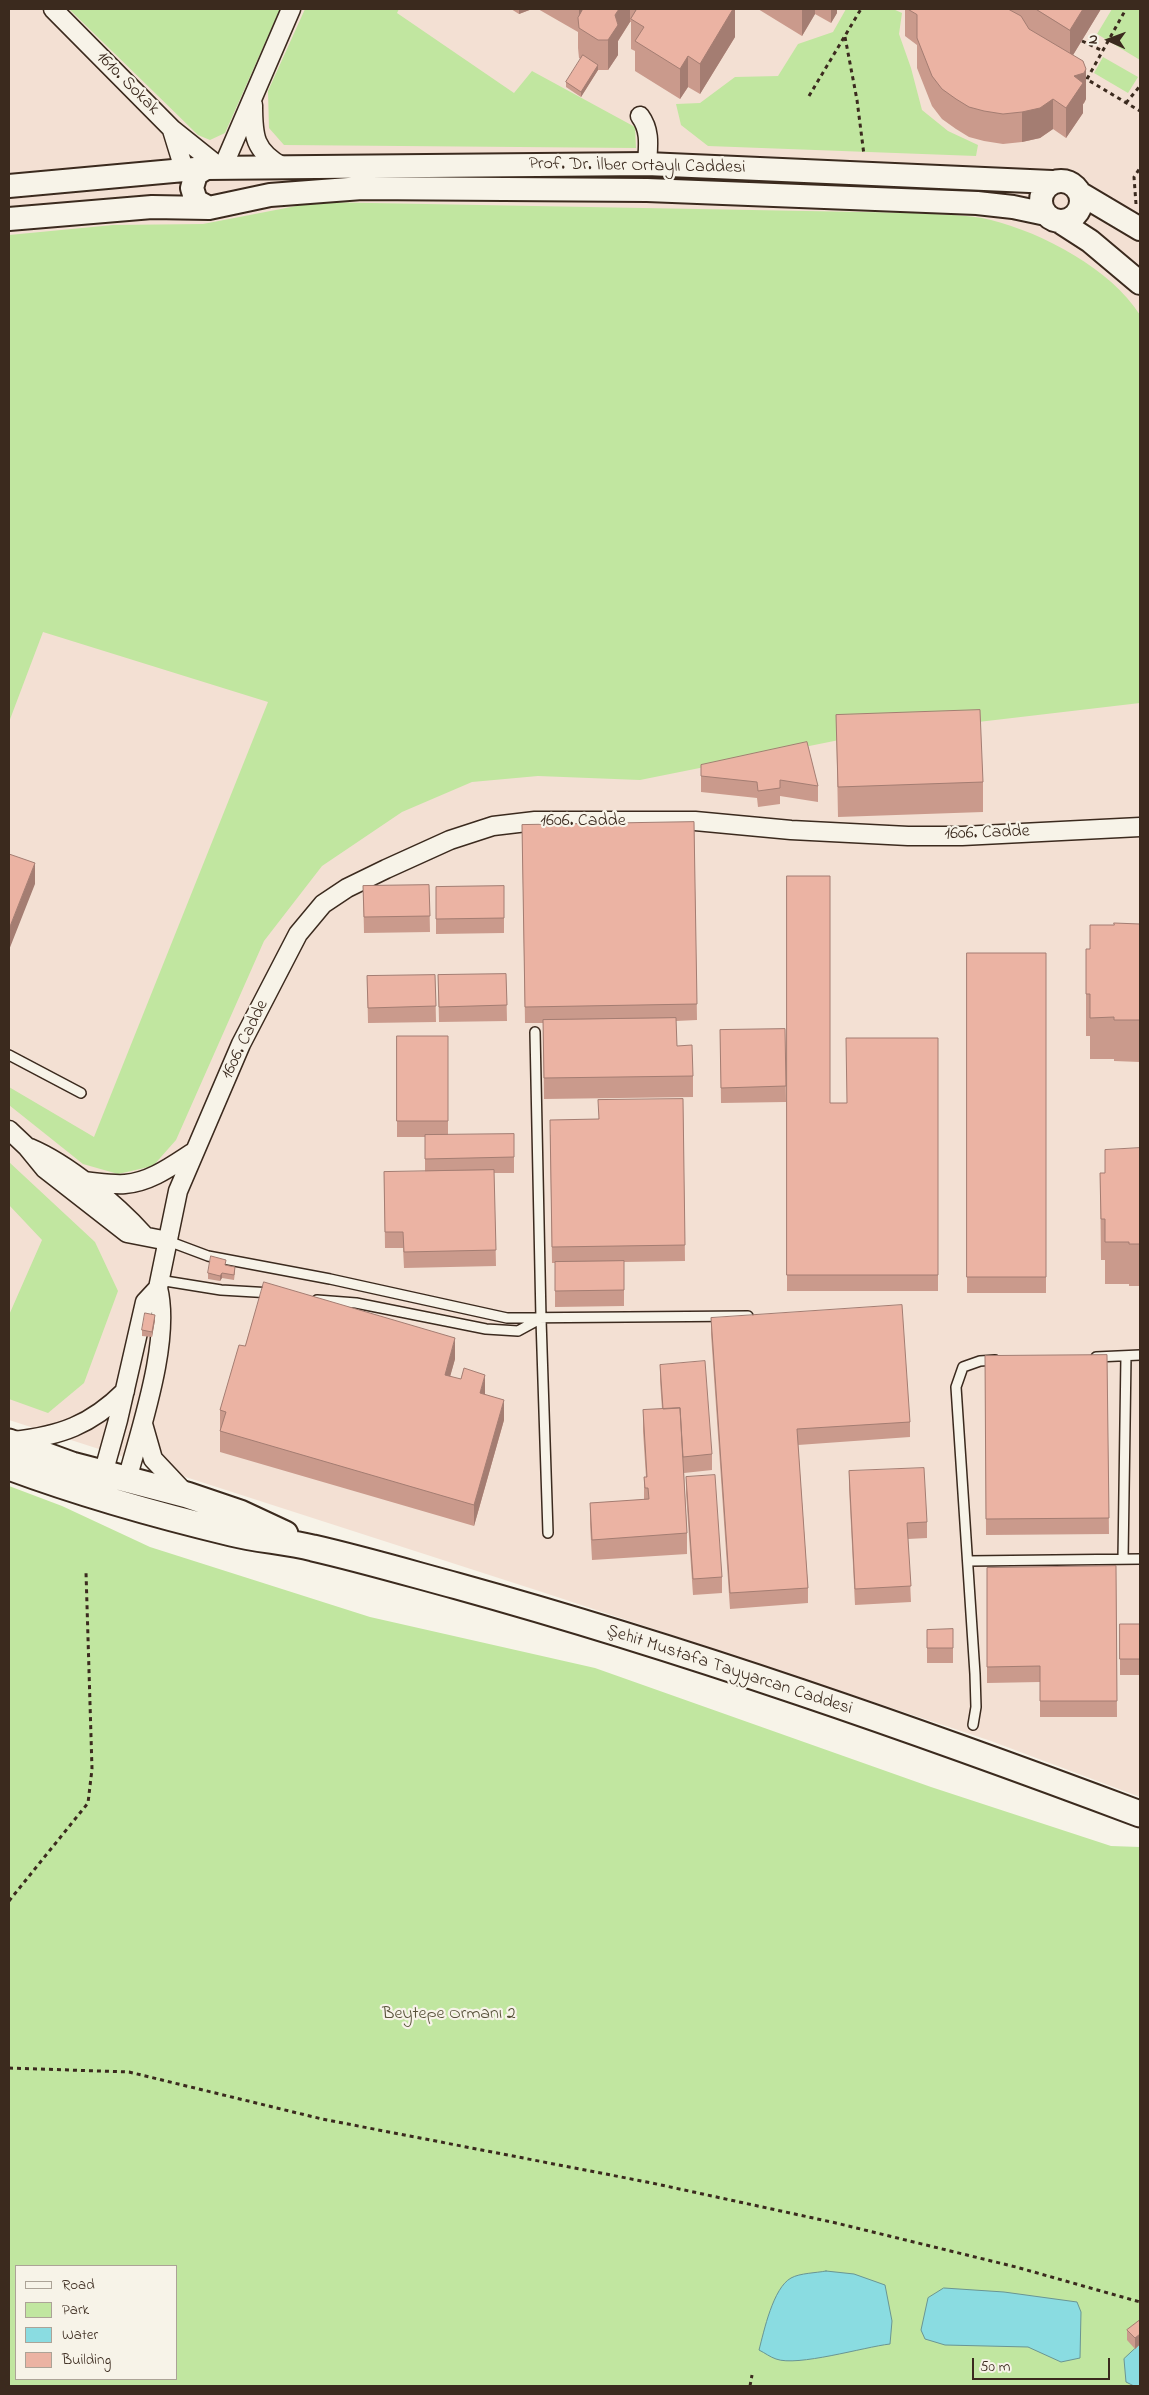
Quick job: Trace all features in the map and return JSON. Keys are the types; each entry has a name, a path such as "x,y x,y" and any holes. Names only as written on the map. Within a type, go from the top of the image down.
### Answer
{"main road":[{"name":"Şehit Mustafa Tayyarcan Caddesi","path":"9,1442 100,1485 121,1504 235,1534 312,1547 507,1601 722,1666 1058,1783 1140,1814"},
{"name":"Şehit Mustafa Tayyarcan Caddesi","path":"9,1467 100,1485 127,1480 240,1513 312,1547"},
{"path":"121,1504 127,1480"}],"street":[{"name":"1610. Sokak","path":"53,9 172,129 204,168"},
{"path":"194,147 204,168 232,181 231,195 216,206 196,201 192,188 196,174 204,168 234,143 291,9"},
{"path":"253,101 253,128 257,142 266,158 283,166"},
{"path":"640,116 646,125 649,136 647,190"},
{"path":"172,129 194,147 209,152 222,150 234,143"},
{"name":"Prof. Dr. İlber Ortaylı Caddesi","path":"9,186 204,168 647,164 1052,182 1064,180 1075,184 1081,194 1139,221"},
{"path":"811,196 812,172"},
{"path":"1052,182 1047,186 1041,197 1041,203 1052,218 1072,218 1077,214 1082,201 1081,194"},
{"name":"Prof. Dr. İlber Ortaylı Caddesi","path":"9,219 152,207 216,206 270,195 362,188 647,190 977,203 1013,207 1052,218 1097,246 1140,283"},
{"name":"1606. Cadde","path":"158,1284 178,1191 194,1151 241,1044 298,934 323,904 347,888 450,840 493,826 535,821 695,821 791,830 908,836 962,836 1140,827"},
{"path":"9,1130 27,1147 45,1169 127,1233 168,1241"},
{"path":"27,1147 52,1158 132,1221 144,1235"},
{"path":"82,1181 123,1184 139,1182 162,1172 194,1151"},
{"path":"100,1485 125,1391 145,1302 158,1284"},
{"path":"127,1480 154,1378 161,1318 158,1284"},
{"path":"9,1442 50,1436 72,1429 111,1405 125,1391"},
{"path":"142,1422 153,1459 187,1496"}],"lane":[{"path":"535,1032 548,1533"},
{"path":"9,1055 81,1093"},
{"path":"168,1241 208,1256 330,1279 507,1318 760,1316"},
{"path":"158,1284 280,1294"},
{"path":"308,1298 356,1303 486,1329 518,1331 541,1319"},
{"path":"1087,1357 1140,1355"},
{"path":"1123,1559 1126,1356"},
{"path":"973,1725 976,1707 969,1561 956,1387 962,1367 980,1361 1009,1360"},
{"path":"969,1561 1140,1558"}],"path":[{"path":"809,96 861,9"},
{"path":"1087,79 1126,9"},
{"path":"844,37 857,100 864,159"},
{"path":"1082,41 1102,51"},
{"path":"1078,74 1140,111"},
{"path":"1126,102 1140,86"},
{"path":"1139,221 1134,177 1140,168"},
{"path":"9,1901 88,1803 92,1769 86,1572"},
{"path":"9,2068 129,2072 322,2119 652,2183 836,2223 1016,2267 1140,2302"},
{"path":"750,2386 752,2375"}],"shaded area":[{"path":"9,9 1140,9 1140,1797 991,1741 542,1592 9,1420"}],"green space":[{"path":"69,9 280,9 225,133 210,140 198,135"},
{"path":"305,9 399,9 397,13 514,93 532,71 635,127 636,148 284,145 269,128 268,91"},
{"path":"846,9 893,9 902,13 899,34 911,68 922,110 948,131 978,145 976,156 708,146 681,125 676,104 700,103 735,77 778,76 798,44 833,32"},
{"path":"1112,9 1140,9 1140,60 1097,34"},
{"path":"1103,57 1138,77 1128,93 1094,73"},
{"path":"317,202 915,213 963,216 982,218 1011,226 1032,234 1074,255 1112,283 1140,315 1140,703 859,736 640,780 538,776 472,782 402,812 322,866 264,941 176,1140 153,1166 118,1174 83,1164 9,1105 9,1087 94,1137 268,702 43,632 9,722 9,235 113,225 203,224"},
{"path":"9,1162 95,1242 118,1291 84,1383 48,1413 9,1399 9,1315 42,1240 9,1205"},
{"name":"Beytepe Ormanı 2","path":"9,1486 62,1506 150,1547 370,1617 595,1668 931,1787 1111,1846 1140,1847 1140,2386 9,2386"}],"water":[{"path":"826,2271 854,2274 885,2285 892,2321 890,2344 814,2359 786,2361 776,2359 759,2350 774,2300 785,2283 799,2275"},
{"path":"944,2288 1004,2292 1077,2302 1081,2312 1080,2358 1061,2362 1028,2347 945,2345 925,2339 921,2330 928,2298"},
{"path":"1140,2344 1140,2386 1134,2386 1126,2382 1124,2359"}],"building":[{"path":"583,9 619,9 615,15 618,25 608,40 598,40 579,28 578,18"},
{"path":"637,9 733,9 700,64 688,56 680,69 635,41 644,27 631,19"},
{"path":"908,9 1008,9 1021,16 1029,29 1083,61 1086,69 1084,73 1074,76 1083,83 1066,108 1053,99 1040,108 1003,114 969,107 942,89 932,76 917,38 917,15"},
{"path":"1036,9 1083,9 1070,30"},
{"path":"583,55 598,65 581,92 566,82"},
{"path":"980,710 983,782 838,787 836,715"},
{"path":"807,742 818,786 780,780 780,788 758,791 757,782 701,776 701,765"},
{"path":"694,822 697,1004 525,1007 522,825"},
{"path":"9,854 35,863 9,929"},
{"path":"787,876 830,876 830,1103 847,1103 846,1038 938,1038 938,1275 787,1275"},
{"path":"429,885 430,916 364,917 363,886"},
{"path":"504,886 504,918 436,919 436,887"},
{"path":"1114,923 1140,924 1140,1020 1114,1020 1114,1017 1090,1018 1090,994 1086,994 1086,949 1090,949 1090,925 1114,925"},
{"path":"967,953 1046,953 1046,1277 967,1277"},
{"path":"506,974 507,1005 439,1007 438,975"},
{"path":"435,975 436,1006 368,1008 367,976"},
{"path":"676,1018 677,1046 692,1045 693,1076 544,1078 543,1020"},
{"path":"785,1029 786,1086 721,1088 720,1030"},
{"path":"397,1036 448,1036 448,1121 397,1121"},
{"path":"683,1099 685,1245 552,1247 550,1120 599,1119 598,1100"},
{"path":"514,1134 514,1157 425,1159 425,1135"},
{"path":"1140,1148 1140,1244 1105,1242 1105,1219 1101,1219 1100,1173 1105,1173 1105,1150"},
{"path":"494,1170 496,1250 404,1252 403,1232 385,1232 384,1172"},
{"path":"211,1256 226,1260 225,1265 235,1267 234,1275 222,1273 220,1276 208,1273"},
{"path":"624,1261 624,1290 555,1291 555,1262"},
{"path":"264,1282 455,1338 445,1375 461,1379 464,1368 485,1375 480,1393 504,1400 474,1505 220,1431 226,1412 220,1410 239,1345 245,1346"},
{"path":"902,1305 910,1422 797,1429 808,1588 730,1593 711,1318"},
{"path":"145,1313 155,1315 152,1332 142,1330"},
{"path":"1107,1355 1109,1518 986,1519 985,1356"},
{"path":"705,1361 712,1454 683,1457 680,1408 663,1409 660,1365"},
{"path":"680,1408 687,1533 592,1540 590,1503 649,1499 644,1477 647,1477 643,1410"},
{"path":"924,1468 927,1522 907,1523 911,1586 855,1589 849,1471"},
{"path":"715,1475 722,1577 693,1579 686,1477"},
{"path":"1116,1566 1117,1701 1040,1701 1040,1666 987,1667 987,1568"},
{"path":"1120,1624 1140,1624 1140,1659 1120,1659"},
{"path":"953,1629 953,1648 927,1648 927,1630"},
{"path":"1140,2320 1140,2334 1135,2338 1127,2330"}]}
